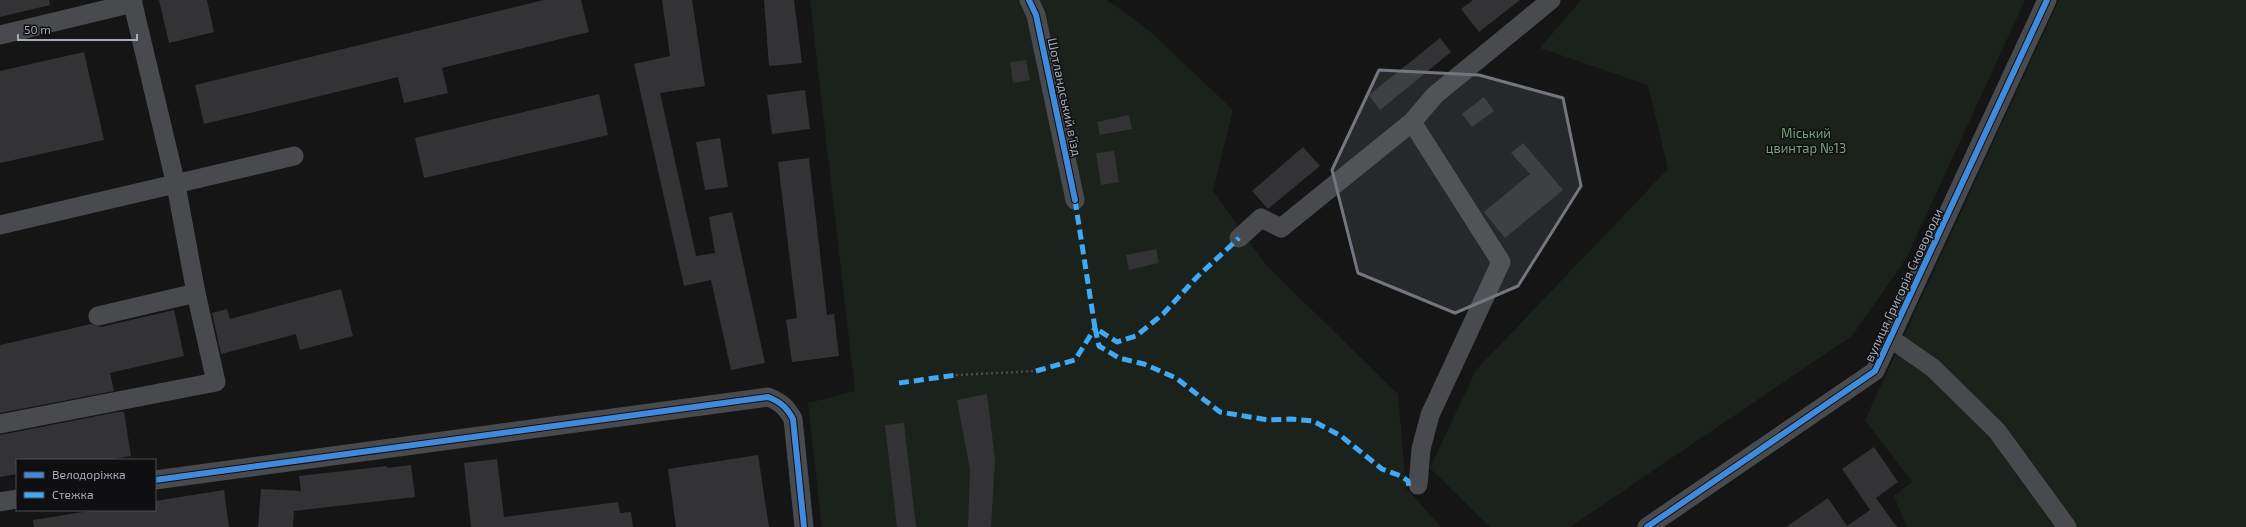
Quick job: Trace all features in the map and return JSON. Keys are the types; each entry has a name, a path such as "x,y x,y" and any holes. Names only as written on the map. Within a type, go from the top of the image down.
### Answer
{"street":[{"name":"Шотландський в'їзд","path":"1029,0 1036,15 1075,200"},
{"path":"1239,238 1260,218 1281,228 1412,122 1436,95 1551,0"},
{"name":"вулиця Григорія Сковороди","path":"1647,527 1876,371 2047,0"},
{"path":"0,35 132,1 176,185 196,293 216,382 0,424"},
{"path":"1412,122 1501,262 1430,415 1421,449 1418,485"},
{"path":"0,226 294,156"},
{"path":"98,316 196,293"},
{"path":"1890,338 1933,368 1997,431 2067,527"},
{"path":"156,480 768,397 783,405 793,419 804,527"},
{"path":"0,502 16,499"}],"path":[{"path":"956,375 1036,371"}],"highlighted area":[{"path":"1379,70 1479,75 1563,98 1581,186 1518,286 1455,313 1358,273 1332,170"}],"green space":[{"path":"810,0 1107,0 1150,31 1233,110 1213,191 1266,265 1398,394 1406,488 1441,527 822,527 808,403 855,391"},
{"name":"Міський цвинтар №13","path":"1581,0 2025,0 1907,257 1853,335 1570,527 1490,527 1430,468 1476,370 1668,169 1648,85 1540,48"},
{"path":"2059,0 2246,0 2246,527 1907,527 1894,496 1912,482 1865,420"}],"building":[{"path":"0,0 49,0 50,5 0,17"},
{"path":"159,0 207,0 214,32 169,43"},
{"path":"544,0 581,0 589,32 442,68 448,93 404,103 398,77 204,124 195,85"},
{"path":"662,0 692,0 705,86 660,93 696,256 715,253 709,217 732,212 765,363 731,370 711,280 684,286 634,64 670,56"},
{"path":"764,0 794,0 802,63 769,66"},
{"path":"1473,0 1520,0 1479,32 1461,9"},
{"path":"1440,38 1451,52 1380,110 1369,95"},
{"path":"84,52 104,140 0,163 0,71"},
{"path":"1026,60 1030,80 1013,83 1010,62"},
{"path":"805,90 810,129 772,134 767,95"},
{"path":"599,94 608,135 424,178 415,138"},
{"path":"1484,97 1494,111 1472,127 1462,114"},
{"path":"1129,115 1132,129 1100,135 1097,122"},
{"path":"720,138 728,187 705,190 696,142"},
{"path":"1523,143 1563,190 1505,238 1484,212 1530,174 1511,153"},
{"path":"1303,147 1320,166 1268,209 1252,191"},
{"path":"1114,151 1119,182 1101,185 1096,153"},
{"path":"809,158 827,315 834,314 839,356 792,362 786,320 797,318 778,162"},
{"path":"1156,249 1159,263 1129,270 1126,255"},
{"path":"341,289 353,336 300,350 296,334 221,354 212,313 227,309 230,319"},
{"path":"174,310 184,356 110,373 114,391 0,413 0,345 91,324 101,327"},
{"path":"987,394 995,460 991,527 968,527 970,470 957,400"},
{"path":"124,412 131,456 113,459 16,459 16,474 0,477 0,435"},
{"path":"904,423 916,527 897,527 885,425"},
{"path":"1874,447 1898,482 1876,498 1897,527 1786,527 1828,498 1847,526 1870,510 1842,469"},
{"path":"758,455 769,527 676,527 668,469"},
{"path":"497,459 504,517 618,502 620,513 631,512 633,527 471,527 464,463"},
{"path":"411,465 415,497 294,511 293,527 258,527 261,489 301,491 299,476 387,466 387,468"},
{"path":"224,490 229,527 34,527 33,520 90,511 156,511 156,501"}],"marked path":[{"path":"1075,200 1095,328 1117,342 1136,336 1163,314 1197,277 1239,238"},
{"path":"1095,328 1099,346 1119,358 1144,364 1176,378 1220,412 1268,420 1290,419 1313,421 1341,436 1382,469 1401,476 1408,481 1409,487"},
{"path":"1036,371 1075,360 1095,328"},
{"path":"899,383 956,375"}],"cycle path":[{"path":"1029,0 1036,15 1075,200"},
{"path":"1647,527 1875,371 2047,0"},
{"path":"156,480 768,397 777,401 783,406 793,419 804,527"}]}
